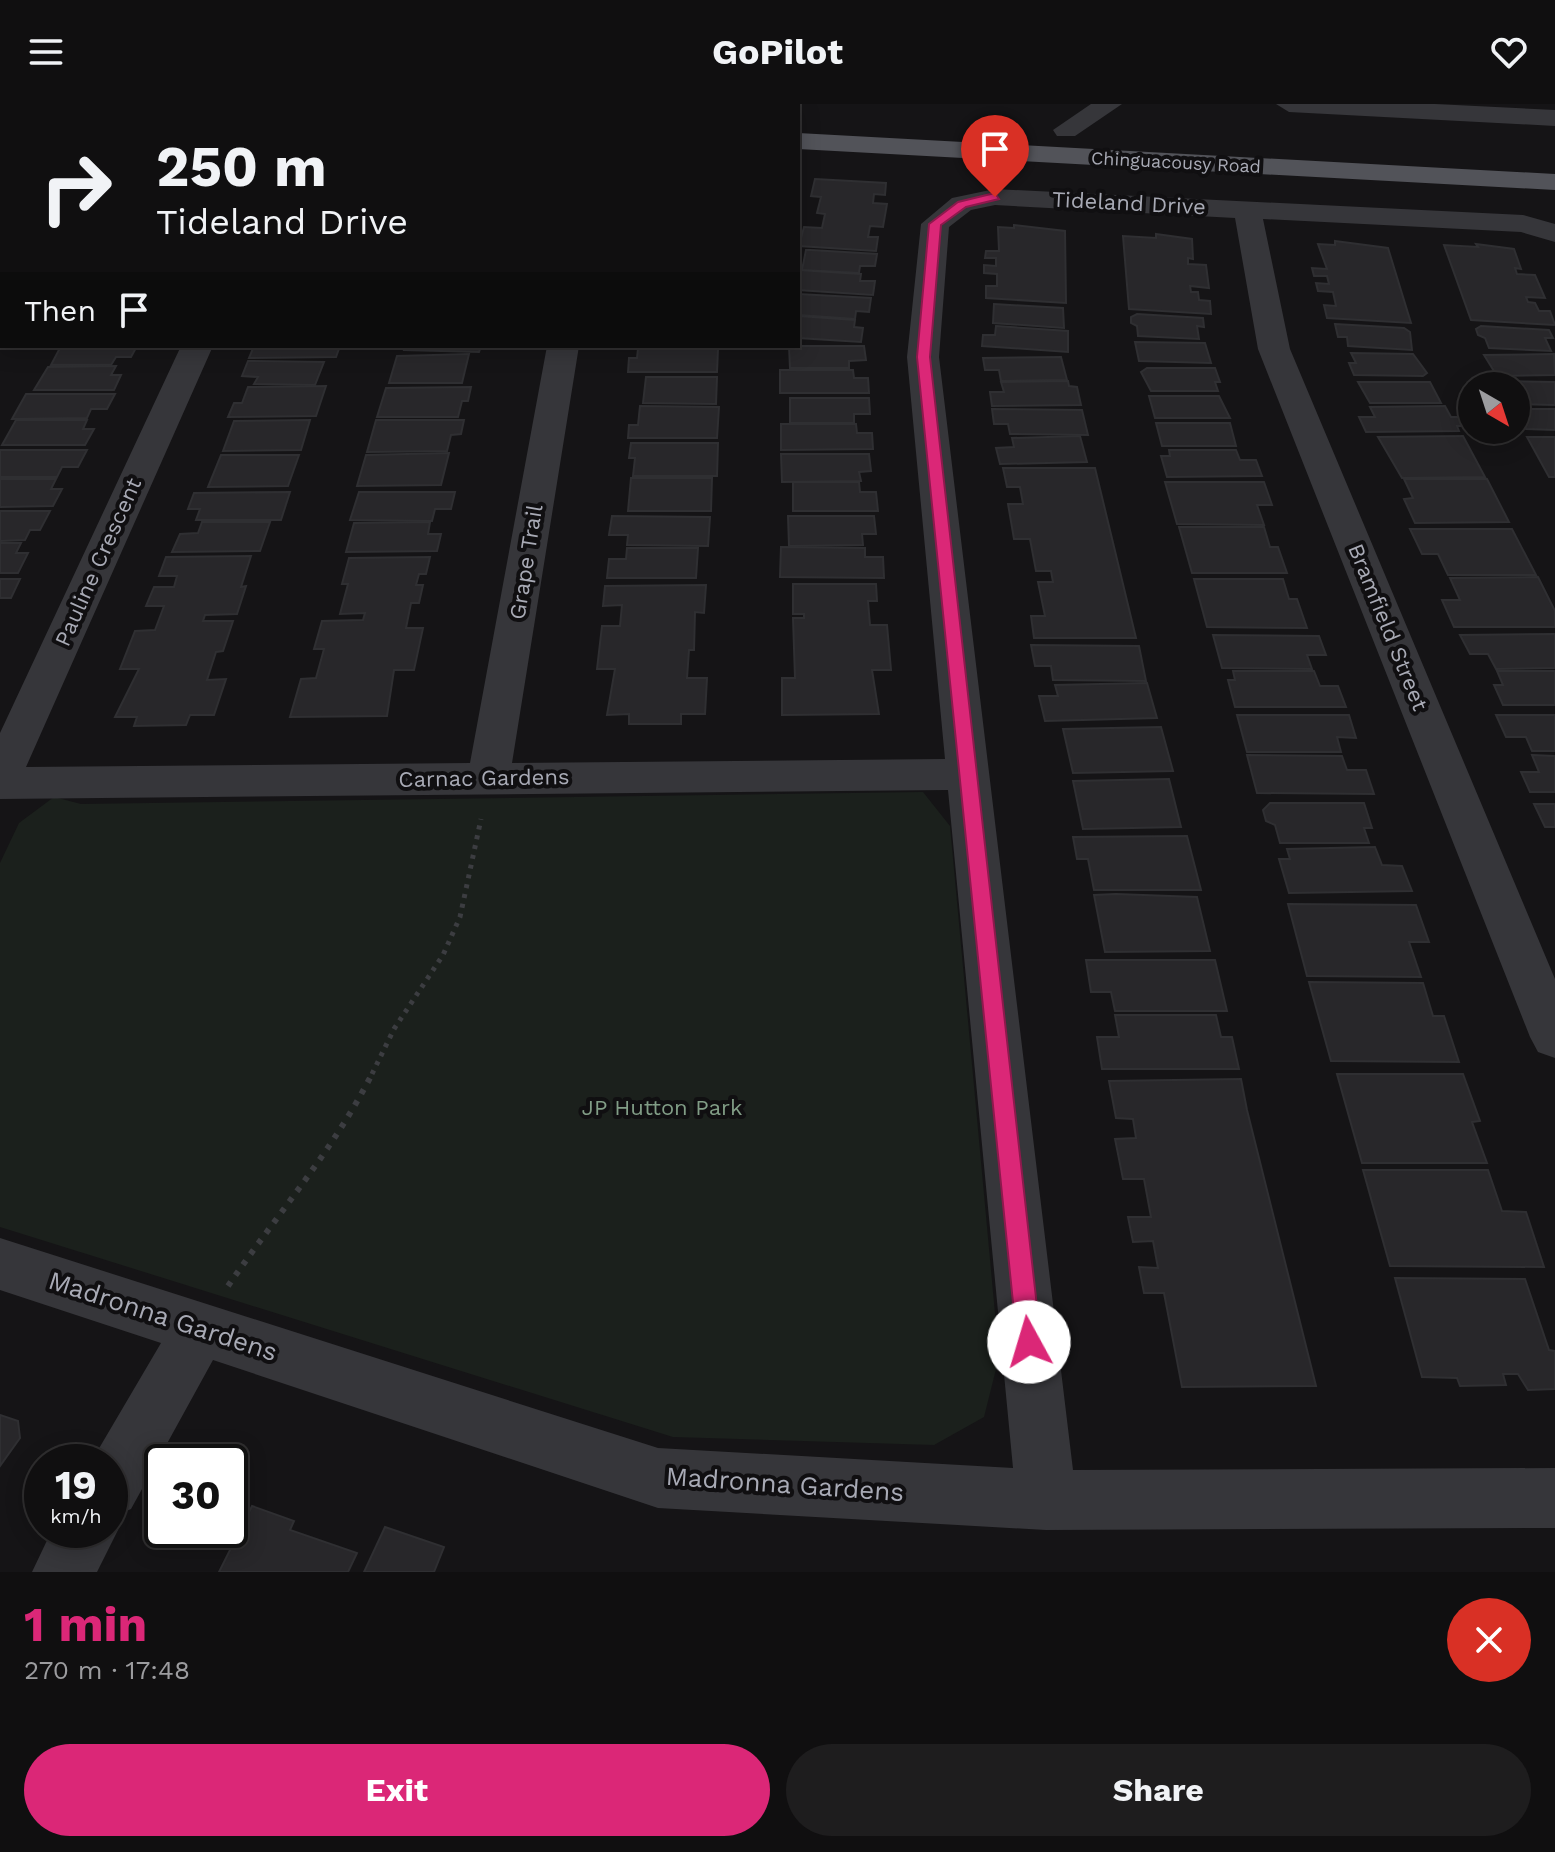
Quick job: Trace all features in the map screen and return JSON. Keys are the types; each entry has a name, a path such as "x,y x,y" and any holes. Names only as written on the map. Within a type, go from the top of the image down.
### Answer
{"main road":[{"path":"800,115 845,118"},
{"name":"Chinguacousy Road","path":"1035,128 1114,132"},
{"name":"Chinguacousy Road","path":"800,141 1555,182"}],"street":[{"path":"1066,130 1109,104"},
{"path":"1289,104 1555,118"},
{"name":"Tideland Drive","path":"1046,1500 923,357 935,224 962,204 995,197 1523,224 1555,233"},
{"name":"Bramfield Street","path":"1247,209 1274,349 1555,1037"},
{"name":"Pauline Crescent","path":"0,781 196,348"},
{"name":"Grape Trail","path":"489,777 563,348"},
{"name":"Carnac Gardens","path":"0,781 967,774"},
{"name":"Madronna Gardens","path":"0,1264 658,1478 1046,1500 1555,1498"},
{"path":"128,1456 201,1327"},
{"path":"63,1572 77,1548"}],"path":[{"path":"201,1327 275,1217 330,1150 351,1116 394,1029 443,955 460,917 489,777"}],"green space":[{"name":"JP Hutton Park","path":"923,792 950,826 999,1357 984,1417 934,1445 673,1437 0,1227 0,863 19,823 54,797 81,804"}],"building":[{"path":"815,179 886,183 885,195 874,194 873,203 887,204 883,227 870,226 868,237 878,237 876,251 800,246 804,227 822,228 825,214 817,213 821,197 811,196"},
{"path":"1014,225 1065,231 1066,303 986,298 986,286 997,286 997,274 984,273 984,265 996,266 996,258 985,258 986,251 999,251 998,227 1014,228"},
{"path":"1156,234 1192,239 1193,259 1188,258 1188,264 1206,265 1209,288 1190,286 1191,292 1198,292 1199,300 1210,301 1211,314 1129,309 1123,236 1156,238"},
{"path":"1335,241 1388,248 1411,323 1327,318 1324,305 1336,306 1333,292 1318,291 1316,283 1329,284 1327,276 1314,276 1312,268 1327,269 1318,244 1335,245"},
{"path":"1476,244 1514,249 1521,269 1515,268 1517,274 1535,275 1545,298 1526,297 1528,302 1535,303 1539,311 1550,311 1555,325 1471,320 1444,245 1478,247"},
{"path":"806,250 877,254 875,266 860,266 859,273 802,270"},
{"path":"800,270 861,274 860,281 875,281 873,295 800,290"},
{"path":"800,294 871,298 869,312 856,311 855,319 800,315"},
{"path":"994,304 1063,308 1064,328 993,323"},
{"path":"1137,314 1203,318 1204,327 1197,326 1199,339 1138,336 1137,326 1131,323 1131,317"},
{"path":"800,316 855,320 854,327 863,328 861,342 800,338"},
{"path":"1335,324 1404,328 1410,332 1412,350 1348,346 1347,337 1338,337"},
{"path":"996,326 1068,331 1068,352 982,346 983,335 995,335"},
{"path":"1481,326 1549,330 1553,338 1545,338 1551,351 1489,348 1485,338 1478,335 1476,329"},
{"path":"1135,342 1205,343 1211,363 1139,361"},
{"path":"864,346 866,360 849,361 849,368 790,368 789,348"},
{"path":"60,348 136,348 131,357 116,357 111,365 51,365"},
{"path":"253,348 339,348 336,357 249,358"},
{"path":"404,348 480,348 479,352"},
{"path":"638,349 718,349 717,372 628,372 629,358 637,358"},
{"path":"1351,353 1413,354 1427,373 1423,376 1354,375 1349,363 1356,363"},
{"path":"469,354 462,383 389,383 397,356"},
{"path":"1554,354 1555,375 1495,372 1484,355"},
{"path":"1061,357 1067,380 1001,381 999,370 985,370 983,358"},
{"path":"248,361 324,362 315,385 254,384 258,377 242,376"},
{"path":"116,366 111,375 121,375 114,390 34,390 48,367"},
{"path":"1147,368 1215,368 1220,382 1215,382 1218,391 1151,391 1141,372"},
{"path":"780,370 853,370 854,378 868,378 869,393 780,393"},
{"path":"646,377 717,377 716,404 643,403"},
{"path":"1068,381 1069,386 1077,387 1081,405 992,406 990,392 1004,392 1001,382"},
{"path":"1358,382 1430,382 1441,403 1370,403"},
{"path":"1530,382 1555,382 1555,405 1530,404"},
{"path":"326,386 316,416 228,417 234,403 242,403 248,387"},
{"path":"471,387 468,401 462,401 458,417 377,417 386,388"},
{"path":"26,394 115,394 107,409 91,409 87,418 12,419"},
{"path":"1149,396 1219,396 1230,418 1155,418"},
{"path":"790,398 869,398 870,414 854,414 854,423 790,423"},
{"path":"640,406 719,407 717,438 628,438 629,425 638,425"},
{"path":"1445,406 1451,417 1458,417 1458,431 1366,432 1359,417 1375,417 1370,407"},
{"path":"992,409 1082,410 1088,435 1010,434 1008,424 994,424"},
{"path":"1530,409 1555,409 1555,430 1530,429"},
{"path":"16,420 87,420 83,429 94,429 85,445 2,445"},
{"path":"310,420 301,450 223,451 234,421"},
{"path":"376,420 464,420 461,434 451,435 447,451 367,452"},
{"path":"1156,423 1230,423 1236,446 1162,446"},
{"path":"781,424 856,424 857,433 872,433 873,449 781,450"},
{"path":"1080,436 1087,462 1000,464 996,448 1014,447 1012,438"},
{"path":"1458,436 1458,444 1467,444 1485,477 1402,478 1378,437"},
{"path":"1530,437 1555,437 1555,477 1549,477"},
{"path":"631,443 718,443 717,476 633,476 635,458 629,458"},
{"path":"0,450 87,450 78,467 62,467 57,477 0,477"},
{"path":"1169,450 1236,450 1240,460 1256,460 1262,476 1167,477 1161,456 1170,456"},
{"path":"449,453 441,485 357,486 366,455"},
{"path":"781,454 869,454 871,471 859,472 861,481 782,482"},
{"path":"221,455 299,455 288,486 208,487"},
{"path":"1003,468 1095,468 1136,638 1034,638 1031,616 1045,616 1038,582 1053,582 1051,571 1036,571 1030,539 1014,539 1008,504 1023,504 1020,487 1007,487"},
{"path":"631,478 712,478 711,511 628,511"},
{"path":"0,479 56,479 51,489 62,489 53,506 0,507"},
{"path":"1404,479 1487,479 1509,522 1415,523 1404,499 1413,498"},
{"path":"793,482 859,482 860,492 876,492 878,511 793,511"},
{"path":"1165,482 1264,482 1272,505 1257,505 1264,525 1177,524"},
{"path":"290,492 281,520 196,520 200,509 188,509 194,493"},
{"path":"359,492 455,492 451,509 435,509 432,521 350,520"},
{"path":"0,511 50,511 40,530 30,530 25,540 0,541"},
{"path":"612,516 710,517 708,546 627,545 628,535 609,535"},
{"path":"788,516 874,516 876,534 862,534 863,545 789,546"},
{"path":"202,522 270,522 260,551 172,552 180,534 198,533"},
{"path":"430,522 428,534 441,534 437,551 346,552 354,523"},
{"path":"1179,527 1264,527 1270,547 1278,547 1287,573 1192,573"},
{"path":"1410,529 1512,529 1536,575 1448,575 1438,554 1422,554"},
{"path":"0,543 21,543 16,553 28,553 18,573 0,573"},
{"path":"781,547 865,548 865,557 883,557 884,578 780,577"},
{"path":"627,548 698,548 696,578 607,578 609,559 626,559"},
{"path":"251,556 241,587 246,586 237,614 205,615 203,621 233,621 223,651 216,652 207,680 226,679 214,715 190,715 186,725 134,726 137,717 115,717 139,669 120,669 135,631 155,630 164,606 146,606 154,587 174,587 177,576 159,576 166,557"},
{"path":"430,557 426,574 419,574 416,585 423,585 419,603 411,603 406,628 423,628 414,670 394,670 387,716 290,717 301,679 316,678 324,649 314,649 322,621 363,620 365,613 340,614 348,584 342,584 349,558"},
{"path":"1538,577 1555,611 1555,627 1454,627 1442,600 1460,600 1450,578"},
{"path":"0,579 20,579 11,598 0,598"},
{"path":"1194,579 1283,579 1289,599 1297,599 1307,628 1207,627"},
{"path":"793,584 876,584 877,601 868,601 870,625 887,625 891,670 872,670 879,714 782,715 782,678 795,678 793,618 804,618 804,614 793,614"},
{"path":"706,585 704,613 695,612 694,650 689,650 687,678 707,678 705,714 681,714 681,724 629,724 629,714 607,715 615,669 597,669 602,626 620,626 622,605 603,606 605,586"},
{"path":"1555,634 1555,668 1496,669 1488,654 1470,654 1460,635"},
{"path":"1213,635 1319,636 1326,655 1307,655 1312,669 1222,668"},
{"path":"1031,645 1139,646 1146,681 1053,680 1051,666 1035,666"},
{"path":"1233,671 1314,671 1320,686 1338,686 1346,707 1235,707 1228,680 1235,680"},
{"path":"1497,671 1555,671 1555,705 1503,705 1494,685 1503,685"},
{"path":"1147,683 1157,718 1045,721 1039,696 1058,696 1055,685"},
{"path":"1237,715 1349,715 1356,738 1337,737 1341,752 1247,752"},
{"path":"1496,715 1555,715 1555,751 1532,751 1526,737 1506,737"},
{"path":"1161,727 1173,771 1073,773 1063,729"},
{"path":"1247,755 1342,756 1347,770 1366,770 1374,794 1257,793"},
{"path":"1532,755 1555,756 1555,792 1530,792 1521,772 1539,772"},
{"path":"1169,779 1181,827 1083,829 1073,781"},
{"path":"1270,803 1364,803 1372,828 1364,828 1369,843 1280,843 1275,825 1266,821 1263,810"},
{"path":"1534,804 1555,804 1555,827 1545,827"},
{"path":"1187,836 1201,890 1094,890 1088,859 1077,859 1073,837"},
{"path":"1375,847 1382,865 1402,866 1412,891 1289,893 1279,859 1290,859 1287,849"},
{"path":"1094,895 1197,897 1210,951 1105,952"},
{"path":"1288,904 1416,905 1429,942 1409,942 1421,977 1307,976"},
{"path":"1086,960 1215,960 1227,1011 1115,1011 1111,992 1091,992"},
{"path":"1309,982 1423,983 1433,1016 1444,1016 1459,1062 1331,1061"},
{"path":"1115,1015 1216,1015 1221,1037 1232,1037 1239,1069 1102,1069 1097,1037 1119,1037"},
{"path":"1337,1074 1463,1074 1480,1121 1472,1122 1487,1163 1362,1163"},
{"path":"1241,1079 1316,1386 1182,1387 1164,1293 1144,1293 1139,1267 1158,1268 1153,1241 1133,1242 1128,1217 1151,1217 1144,1179 1123,1179 1115,1139 1136,1138 1133,1119 1116,1118 1109,1081"},
{"path":"1363,1170 1488,1170 1502,1211 1526,1212 1544,1267 1390,1266"},
{"path":"1395,1278 1525,1279 1549,1350 1555,1351 1555,1389 1528,1390 1518,1374 1503,1374 1506,1385 1460,1386 1457,1378 1422,1377"},
{"path":"0,1415 18,1421 20,1438 0,1466"},
{"path":"252,1506 294,1521 290,1530 357,1553 348,1572 219,1572 231,1548 248,1548 248,1514"},
{"path":"385,1527 444,1547 434,1572 364,1572"}],"route":[{"path":"995,197 962,204 935,224 923,357 1029,1342"}]}
